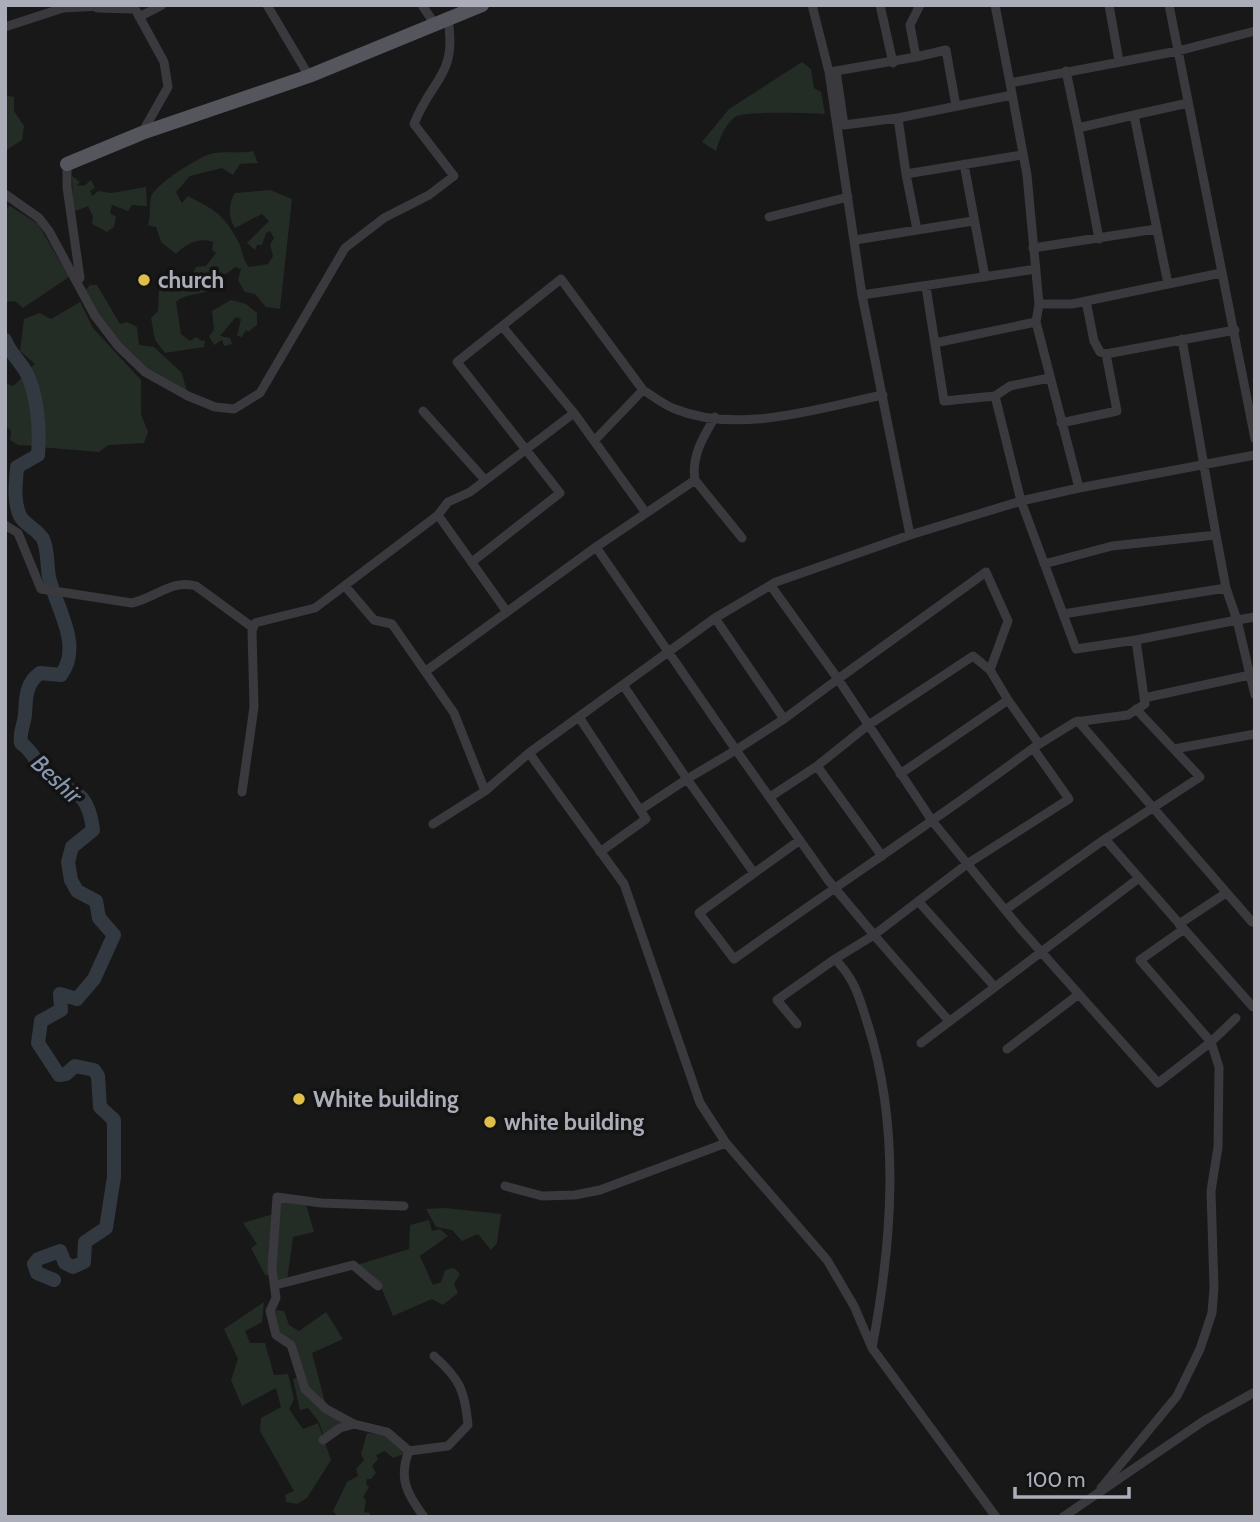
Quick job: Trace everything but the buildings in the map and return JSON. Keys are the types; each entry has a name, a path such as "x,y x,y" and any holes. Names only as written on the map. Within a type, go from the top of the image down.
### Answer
{"main road":[{"path":"67,164 142,133 309,76 474,7"}],"street":[{"path":"139,17 162,5"},
{"path":"267,5 309,76"},
{"path":"5,194 39,218 80,283 95,316 118,346 145,372 188,396 215,407 233,409 260,393 345,248 384,218 429,195 454,176 414,124 422,102 440,80 451,54 441,21 422,5"},
{"path":"812,5 832,71 844,125 898,118 1012,95"},
{"path":"880,5 893,63"},
{"path":"916,57 910,25 920,5"},
{"path":"995,5 1027,174 1039,304 1035,322 1079,488"},
{"path":"1109,5 1119,61"},
{"path":"1169,5 1255,439"},
{"path":"5,27 63,8 100,6 135,9 164,62 168,87 142,133"},
{"path":"1010,83 1178,51 1255,31"},
{"path":"832,71 893,63 946,50 956,106"},
{"path":"832,71 862,295 910,535"},
{"path":"1066,71 1099,239"},
{"path":"1078,128 1188,103"},
{"path":"1134,115 1168,284"},
{"path":"898,118 917,230"},
{"path":"906,174 1022,155"},
{"path":"67,164 67,187 80,283"},
{"path":"964,164 985,277"},
{"path":"769,217 848,197"},
{"path":"855,240 973,221"},
{"path":"1033,248 1156,229"},
{"path":"862,295 1037,269"},
{"path":"1039,304 1086,301 1221,273"},
{"path":"472,562 560,493 457,362 561,279 643,390 675,409 738,419 783,415 883,395"},
{"path":"926,287 944,401 995,396 1010,386 1049,378"},
{"path":"1086,301 1094,341 1100,352 1106,354 1235,330"},
{"path":"935,343 1035,322"},
{"path":"502,326 574,413 646,513"},
{"path":"1182,339 1226,588 1237,620 1255,695"},
{"path":"1061,423 1117,411 1106,354"},
{"path":"594,441 643,390"},
{"path":"995,396 1021,501 1076,649 1255,617"},
{"path":"422,411 485,480"},
{"path":"252,627 263,619 315,608 438,515 449,502 485,480 574,413"},
{"path":"715,417 696,456 693,469 695,480 742,538"},
{"path":"433,824 485,791 529,753 715,618 771,586 910,535 1021,501 1255,455"},
{"path":"426,671 596,547 695,480"},
{"path":"438,515 507,612"},
{"path":"5,525 18,533 41,589 132,603 146,600 173,585 187,583 196,586 252,627"},
{"path":"1044,564 1112,546 1216,535"},
{"path":"596,547 834,887 949,1021"},
{"path":"640,810 784,719 985,572 1008,621 990,670"},
{"path":"345,586 374,620 392,624 426,671 454,712 485,791"},
{"path":"771,586 838,679 933,822 1005,910 1158,1083 1211,1042 1236,1018"},
{"path":"1063,614 1226,588"},
{"path":"715,618 784,719"},
{"path":"243,792 254,707 252,627"},
{"path":"800,841 699,913 734,959 834,887 933,822 1036,746 1078,721 1128,715 1145,704 1136,639"},
{"path":"769,797 817,766 867,726 973,656 990,670 1069,799 967,864 874,934 777,1000 797,1024"},
{"path":"1144,698 1250,675"},
{"path":"623,685 754,873"},
{"path":"900,774 1008,700"},
{"path":"1005,910 1150,807 1200,777 1136,709"},
{"path":"579,717 646,819 600,852"},
{"path":"1078,721 1252,922"},
{"path":"1174,749 1255,734"},
{"path":"529,753 624,884 700,1102 726,1143 827,1260 854,1306 872,1348 996,1517"},
{"path":"817,766 882,856"},
{"path":"1105,839 1253,1007"},
{"path":"921,1043 1040,950 1139,878"},
{"path":"1101,1488 1177,1396 1200,1349 1212,1313 1214,1288 1211,1191 1218,1147 1219,1067 1211,1042 1140,960 1226,893"},
{"path":"918,901 994,986"},
{"path":"835,959 853,978 861,1002 880,1063 888,1122 890,1226 882,1298 872,1348"},
{"path":"1007,1049 1079,994"},
{"path":"505,1186 542,1196 575,1195 600,1190 726,1143"},
{"path":"404,1206 321,1203 277,1197 272,1268 276,1298 270,1311 271,1322 276,1335 291,1345 305,1389 326,1409 354,1424 387,1433 409,1451 447,1446 468,1425 466,1400 456,1376 434,1356"},
{"path":"276,1285 353,1265 378,1286"},
{"path":"1063,1517 1101,1488 1241,1398 1255,1392"},
{"path":"323,1440 340,1428 354,1424"},
{"path":"409,1451 404,1463 403,1485 424,1517"}],"shaded area":[{"path":"802,62 811,69 814,88 821,92 825,114 741,115 728,124 716,151 702,142 729,109"},
{"path":"5,95 14,97 14,111 24,126 22,140 5,151"},
{"path":"253,151 258,163 240,164 233,175 222,168 190,176 176,192 182,203 188,196 222,218 238,241 249,267 268,264 273,256 270,245 274,238 270,231 266,233 262,245 257,245 255,250 247,243 269,221 262,214 235,228 230,210 235,193 270,190 292,199 280,309 266,307 255,294 245,292 238,280 241,269 235,267 213,280 188,283 196,267 206,266 216,253 212,250 213,242 193,242 176,254 161,242 156,227 148,225 151,197 160,185 179,171 214,153"},
{"path":"72,176 80,182 77,185 84,186 91,180 95,188 90,191 92,196 98,191 111,193 146,187 147,206 132,205 128,211 112,205 110,213 116,217 114,227 107,232 92,224 93,216 88,206 76,211 73,208"},
{"path":"10,206 38,224 69,277 23,308 15,301 5,302 5,209"},
{"path":"175,274 184,277 185,283 212,283 214,289 184,297 176,302 181,334 190,341 196,337 205,340 204,347 165,353 155,340 151,318 158,311 159,289 174,284 172,276"},
{"path":"90,285 97,285 120,324 127,322 137,327 139,345 154,347 182,373 187,392 138,362 116,340 84,292"},
{"path":"231,300 246,304 257,313 257,325 248,332 246,330 242,337 237,336 241,319 236,317 220,336 230,338 232,344 224,346 222,340 214,345 209,336 214,330 212,311"},
{"path":"80,302 93,328 141,380 141,414 148,432 144,443 108,445 99,452 39,447 43,433 28,369 35,364 20,351 24,319 40,313 51,319"},
{"path":"25,375 38,427 37,446 18,445 10,440 11,431 5,425 5,383 13,386"},
{"path":"279,1200 306,1204 314,1232 293,1237 287,1280 278,1282 273,1269"},
{"path":"445,1208 501,1214 497,1243 491,1250 478,1234 462,1241 452,1230 436,1227 426,1209"},
{"path":"273,1214 271,1276 265,1275 251,1248 257,1244 243,1223"},
{"path":"429,1220 432,1231 440,1229 448,1236 420,1256 433,1285 441,1282 445,1270 454,1268 460,1274 454,1284 458,1293 443,1305 432,1299 393,1316 379,1282 357,1265 409,1249 410,1225"},
{"path":"264,1302 262,1322 245,1331 250,1343 265,1343 274,1375 288,1374 294,1399 289,1409 303,1429 318,1423 331,1460 307,1498 297,1504 286,1502 285,1495 294,1491 260,1431 261,1418 281,1407 276,1388 242,1406 231,1380 238,1359 224,1329"},
{"path":"273,1310 284,1311 289,1325 299,1331 326,1312 343,1339 312,1353 326,1406 306,1387 292,1340 278,1333"},
{"path":"298,1378 306,1393 348,1423 324,1437 319,1422 308,1408 300,1410 293,1379"},
{"path":"367,1433 386,1435 404,1447 404,1454 393,1458 385,1451 376,1455 378,1459 372,1466 376,1473 371,1479 367,1479 366,1484 369,1487 363,1497 366,1500 364,1512 370,1513 370,1517 338,1517 333,1511 347,1482 358,1476 356,1469 364,1460 361,1454"}],"waterway":[{"name":"Beshir","path":"5,340 30,381 38,424 38,455 17,467 16,504 22,519 45,543 49,577 69,639 67,663 61,675 40,673 31,682 26,698 21,743 50,778 74,791 86,803 93,830 72,847 68,862 71,880 77,891 96,901 99,918 114,935 94,979 77,999 60,994 61,1010 41,1021 38,1043 59,1075 66,1074 75,1066 94,1070 98,1076 100,1107 114,1120 114,1177 106,1228 85,1242 84,1262 73,1267 65,1263 60,1251 38,1259 34,1264 37,1273 54,1280"}],"place":[{"name":"church","path":"144,280"},
{"name":"White building","path":"299,1099"},
{"name":"white building","path":"490,1122"}]}
